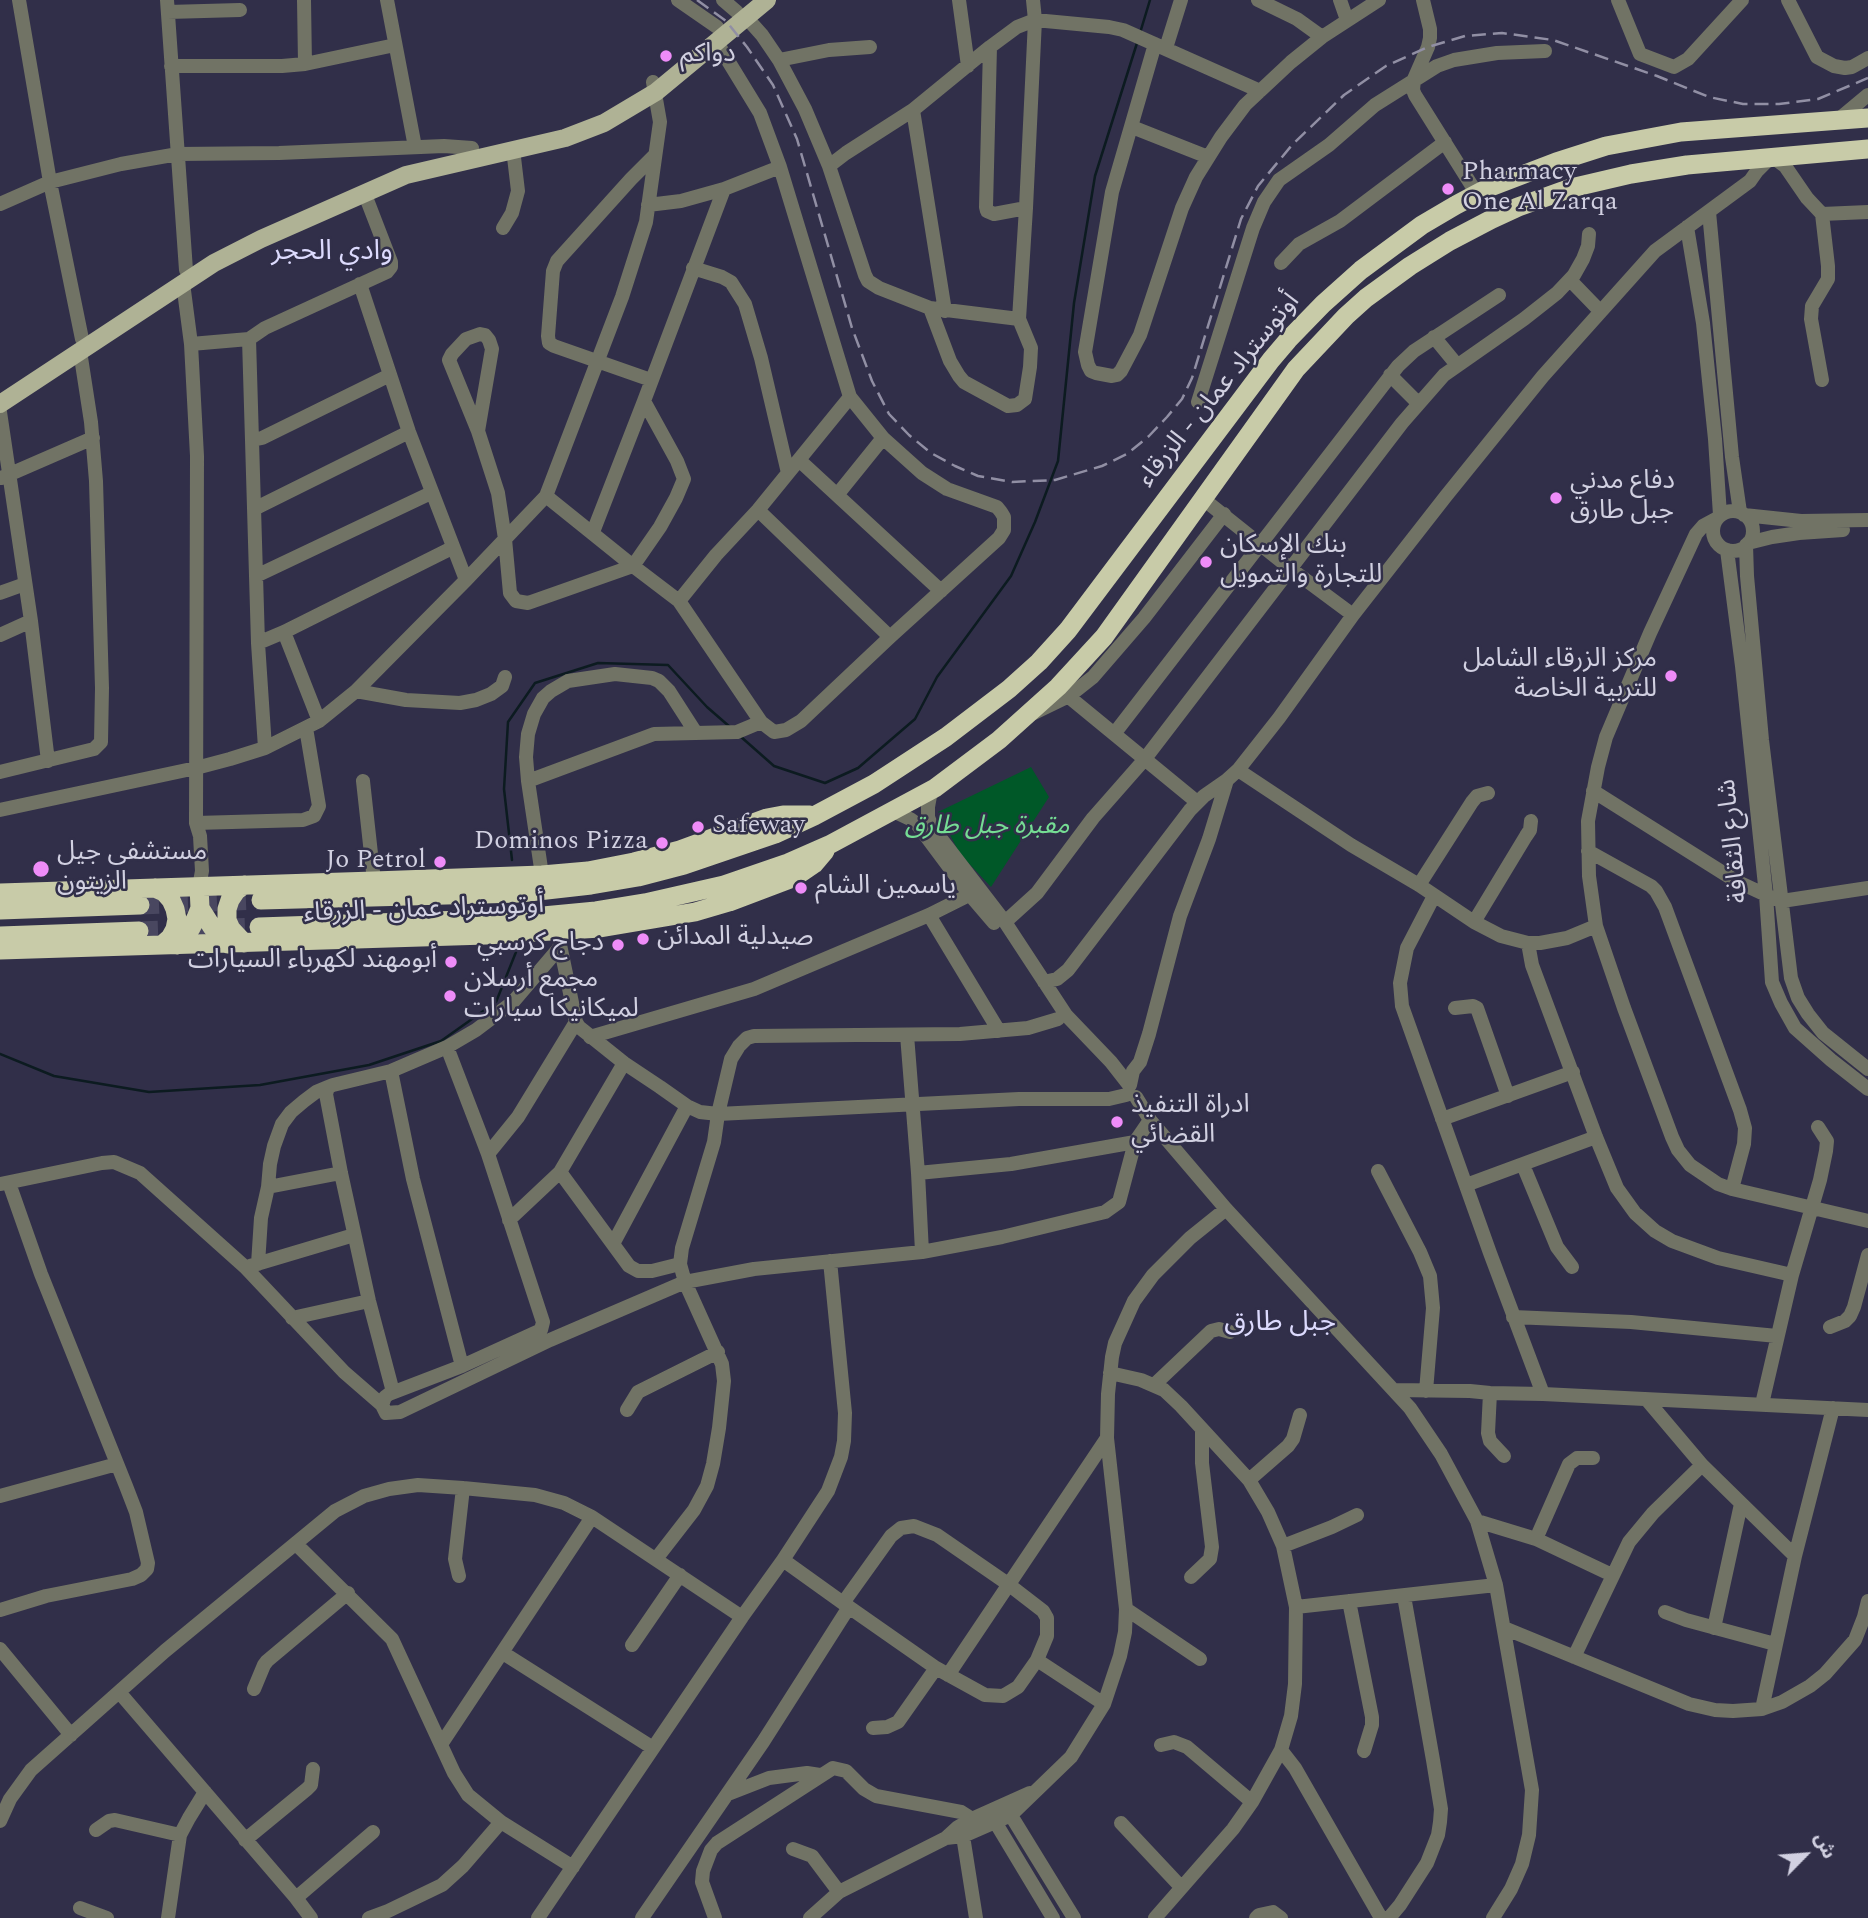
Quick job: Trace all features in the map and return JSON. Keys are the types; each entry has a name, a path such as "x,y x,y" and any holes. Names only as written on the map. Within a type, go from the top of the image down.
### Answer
{"highway":[{"name":"أوتوستراد عمان - الزرقاء","path":"261,900 533,892 591,886 638,877 682,858 775,834 814,816 874,784 946,737 1009,689 1039,662 1068,630 1271,360 1296,331 1342,287 1422,225 1477,194 1556,162 1606,146 1706,129 1852,119"},
{"name":"أوتوستراد عمان - الزرقاء","path":"259,927 553,916 645,903 693,903 740,898 795,877 814,864 829,845 935,788 1029,715 1064,692 1296,369 1346,316 1388,282 1450,241 1518,207 1571,188 1675,167 1868,149"},
{"name":"أوتوستراد عمان - الزرقاء","path":"0,893 542,875 682,858"},
{"path":"236,943 227,909 236,891 244,885"},
{"path":"170,945 191,928 200,908 199,887"},
{"path":"155,888 164,892 175,909 177,919 170,945"},
{"name":"أوتوستراد عمان - الزرقاء","path":"0,950 236,943 559,940 693,903"},
{"path":"0,910 140,905"},
{"path":"200,908 212,927 236,943"},
{"path":"0,936 139,931"}],"main road":[{"path":"184,276 364,192 419,171 578,134 628,110 745,9 767,0"},
{"path":"0,404 81,345 246,237 417,163 472,148 576,126 655,87"},
{"path":"0,394 81,345"}],"street":[{"path":"0,772 94,749 101,742 98,536 93,438 81,345 19,0"},
{"path":"304,0 304,64"},
{"path":"387,0 415,147"},
{"path":"546,496 679,601 761,722 774,732 794,726 999,538 1004,530 1004,517 997,507 947,489 922,474 883,438 850,397 780,167 760,113 717,34 678,0"},
{"path":"723,0 745,9 794,86 829,166 868,281 930,308 1018,319"},
{"path":"959,0 968,66"},
{"path":"930,308 950,361 964,382 1008,406 1017,405 1025,398 1031,348 1018,319 1026,208 1033,0"},
{"path":"1181,0 1155,43 1112,192 1085,352 1088,365 1096,373 1117,375 1133,351 1182,208 1208,157 1236,116 1259,90 1322,37 1379,0"},
{"path":"1258,0 1297,19 1322,37"},
{"path":"1340,0 1347,20"},
{"path":"1423,0 1430,38 1414,79 1415,95 1477,194"},
{"path":"1618,0 1640,54 1674,67 1688,59 1742,0"},
{"path":"1788,0 1816,57 1845,68 1868,58"},
{"path":"199,887 202,871 200,836 196,823 197,489 191,344 184,276 167,6 240,10"},
{"path":"829,166 914,110 1017,27 1034,20 1123,30 1259,90"},
{"path":"171,66 304,64 395,45"},
{"path":"779,60 829,50 870,47"},
{"path":"990,47 986,207 987,211 993,214 1026,208"},
{"path":"1198,402 1253,228 1273,186 1285,174 1329,145 1375,105 1437,66 1454,60 1497,53 1545,51"},
{"path":"0,810 196,768 265,748 313,725 356,691 546,496 622,297 642,235 660,122 655,87"},
{"path":"1852,119 1868,95"},
{"path":"1852,119 1868,106"},
{"path":"914,110 945,311"},
{"path":"1132,127 1208,157"},
{"path":"1281,263 1299,244 1340,221 1445,142"},
{"path":"0,204 50,182 121,164 178,154 444,146 472,148"},
{"path":"503,228 512,213 519,191 513,149"},
{"path":"651,380 549,343 548,337 553,271 558,261 631,178 654,156"},
{"path":"1044,982 1057,979 1068,970 1197,802 1233,775 1279,718 1353,615 1501,427 1640,265 1750,181 1762,165 1774,158 1786,166 1807,198 1822,214 1828,279 1812,306 1811,319 1822,380"},
{"path":"648,205 681,201 724,189 780,167"},
{"path":"593,532 724,189"},
{"path":"191,344 249,339 265,328 387,272 391,267 389,257 364,192"},
{"path":"1709,212 1732,457 1742,514 1752,528 1751,539 1747,544"},
{"path":"1822,214 1868,212"},
{"path":"1687,227 1703,323 1715,439 1718,517 1713,525 1714,538 1719,545 1734,551 1772,537 1868,528"},
{"path":"1005,922 1037,893 1093,818 1144,760 1402,423 1444,375 1558,293 1583,259 1589,234"},
{"path":"693,268 722,276 731,282 745,304 761,358 788,473"},
{"path":"1570,280 1600,312"},
{"path":"360,284 408,432 466,580"},
{"path":"1114,734 1390,375 1414,351 1499,295"},
{"path":"478,431 492,349 485,335 480,334 472,336 456,348 450,360 478,431 498,493 510,593 516,601 536,601 633,566 676,498 684,479 644,401"},
{"path":"1434,337 1457,365"},
{"path":"249,339 258,643 265,748"},
{"path":"252,440 390,375"},
{"path":"1390,375 1419,403"},
{"path":"679,601 850,397"},
{"path":"0,412 4,477 25,584 48,761"},
{"path":"254,509 408,432"},
{"path":"4,477 93,438"},
{"path":"837,495 883,438"},
{"path":"799,460 941,591"},
{"path":"256,576 431,493"},
{"path":"1202,498 1353,615"},
{"path":"758,510 890,637"},
{"path":"1868,520 1801,521 1730,511 1698,530 1613,718 1606,737 1588,821 1589,876 1596,926 1675,1145 1690,1165 1718,1184 1868,1221"},
{"path":"1197,802 1064,692 1093,677 1144,618 1224,514"},
{"path":"1692,544 1702,538 1714,538"},
{"name":"شارع الثقافة","path":"1747,544 1762,740 1791,978 1798,998 1823,1033 1868,1069"},
{"path":"258,643 453,548"},
{"name":"شارع الثقافة","path":"1727,550 1742,666 1766,895 1771,974 1775,990 1787,1016 1805,1038 1868,1088"},
{"path":"0,593 25,584"},
{"path":"0,635 30,621"},
{"path":"196,823 303,820 314,816 319,806 313,725 284,632"},
{"path":"542,875 526,757 528,734 534,714 543,698 568,681 615,674 652,678 669,691 696,733"},
{"path":"356,691 406,700 460,703 491,694 502,686 505,677"},
{"path":"528,781 648,735 737,732 761,722"},
{"path":"1233,775 1501,936 1528,943 1567,938 1596,926"},
{"path":"1131,1090 1133,1071 1140,1062 1180,916 1233,775"},
{"path":"363,780 374,881"},
{"path":"935,788 930,796 928,817 974,893 1058,1019 1131,1090"},
{"path":"1593,791 1736,881 1782,901 1868,888"},
{"path":"1419,885 1472,802 1477,796 1488,793"},
{"path":"893,811 917,824 974,893 1005,922 1066,1015 1111,1062 1150,1120 1226,1209 1410,1408 1429,1435 1477,1521 1496,1585 1530,1772 1532,1814 1530,1835 1522,1864 1511,1889 1493,1918"},
{"path":"1474,922 1530,830 1531,821"},
{"path":"1588,851 1651,886 1665,907 1745,1128 1744,1144 1732,1189"},
{"path":"590,1037 754,989 929,915 974,893"},
{"path":"1434,896 1407,948 1401,974 1399,990 1406,1022 1543,1394"},
{"path":"929,915 999,1031"},
{"path":"559,940 576,1022 590,1037 624,1063 700,1112 718,1114 1019,1099 1109,1099 1131,1090"},
{"path":"251,1266 274,1146 282,1124 291,1112 328,1087 391,1071 476,1030 513,1002 559,940"},
{"path":"1528,943 1532,965 1596,1137 1617,1188 1635,1213 1654,1231 1672,1241 1718,1258 1792,1275"},
{"path":"1455,1008 1477,1008 1508,1096"},
{"path":"656,1559 694,1510 710,1478 718,1440 724,1373 718,1352 685,1282 680,1264 682,1248 714,1142 731,1059 739,1046 747,1038 754,1036 907,1035 999,1031 1028,1028 1058,1019"},
{"path":"488,1154 518,1117 576,1022"},
{"path":"907,1035 922,1252"},
{"path":"382,1405 385,1397 394,1392 462,1366 541,1330 543,1322 488,1154 447,1046"},
{"path":"509,1220 561,1172 624,1063"},
{"path":"391,1071 413,1179 462,1366"},
{"path":"1442,1119 1573,1072"},
{"path":"328,1087 326,1094 354,1235 394,1392"},
{"path":"613,1244 687,1106"},
{"path":"0,1611 46,1596 132,1579 141,1575 149,1563 136,1511 4,1184 102,1163 114,1163 140,1173 251,1266 292,1318 344,1372 382,1405 386,1413 400,1412 550,1340 685,1282 754,1269 922,1252 1002,1237 1105,1212 1119,1202 1136,1142 1150,1120"},
{"path":"1762,1404 1776,1336 1826,1151 1827,1141 1818,1127"},
{"path":"1466,1185 1596,1137"},
{"path":"918,1173 1011,1164 1136,1142"},
{"path":"1523,1165 1557,1247 1572,1267"},
{"path":"1378,1171 1430,1276 1433,1308 1426,1391"},
{"path":"561,1172 629,1266 638,1271 652,1271 680,1264"},
{"path":"268,1187 341,1173"},
{"path":"810,1918 839,1892 1008,1810 1040,1789 1071,1757 1104,1704 1120,1656 1126,1609 1107,1438 1110,1373 1115,1343 1134,1301 1162,1265 1226,1209"},
{"path":"251,1266 354,1235"},
{"path":"1830,1327 1850,1316 1868,1255"},
{"path":"538,1918 783,1560 828,1491 836,1473 844,1441 844,1396 830,1261"},
{"path":"292,1318 369,1301"},
{"path":"1513,1317 1631,1322 1776,1336"},
{"path":"1153,1384 1211,1331 1219,1329 1230,1332"},
{"path":"627,1410 638,1392 718,1352"},
{"path":"1110,1373 1153,1384 1172,1397 1249,1480 1268,1512 1283,1546 1296,1607 1295,1684 1291,1716 1281,1749 1252,1802 1233,1829 1181,1887 1162,1915"},
{"path":"1394,1390 1543,1394 1868,1410"},
{"path":"1490,1393 1488,1433 1490,1441 1504,1456"},
{"path":"1647,1400 1702,1465 1795,1556"},
{"path":"1762,1709 1795,1556 1833,1408"},
{"path":"1249,1480 1288,1447 1300,1415"},
{"path":"1191,1577 1210,1559 1212,1547 1203,1474 1202,1429"},
{"path":"873,1728 887,1727 898,1722 942,1672 1008,1584 1107,1438"},
{"path":"1535,1539 1569,1464 1577,1458 1593,1458"},
{"path":"0,1496 117,1464"},
{"path":"1574,1657 1629,1542 1702,1465"},
{"path":"0,1821 10,1799 31,1770 165,1651 335,1511 364,1496 389,1489 418,1485 463,1488 535,1496 564,1503 592,1517 742,1617"},
{"path":"459,1576 456,1559 463,1488"},
{"path":"1714,1628 1741,1503"},
{"path":"1283,1546 1357,1515"},
{"path":"442,1743 592,1517"},
{"path":"1477,1521 1535,1539 1612,1575"},
{"path":"642,1918 763,1742 846,1605 891,1536 901,1528 914,1526 937,1535 1008,1584 1043,1611 1047,1618 1047,1636 1037,1660 1018,1687 1003,1696 985,1695 942,1672 846,1605 783,1560"},
{"path":"296,1544 392,1639 460,1785 482,1808 501,1822 573,1867"},
{"path":"632,1645 680,1575"},
{"path":"1296,1607 1496,1585"},
{"path":"254,1689 267,1661 348,1593"},
{"path":"1389,1918 1427,1863 1438,1835 1441,1809 1404,1596"},
{"path":"1349,1601 1372,1717 1364,1751"},
{"path":"1504,1628 1689,1704 1724,1710 1762,1709 1782,1702 1825,1674 1855,1640 1868,1601"},
{"path":"1126,1609 1200,1658"},
{"path":"1665,1612 1775,1644"},
{"path":"0,1649 71,1735"},
{"path":"503,1653 653,1748"},
{"path":"1037,1660 1104,1704"},
{"path":"119,1692 296,1898 310,1918"},
{"path":"1161,1745 1174,1741 1187,1746 1252,1802"},
{"path":"1281,1749 1295,1768 1381,1918"},
{"path":"715,1918 702,1882 711,1850 717,1843 833,1768 846,1771 864,1789 876,1796 961,1812 972,1819 992,1817"},
{"path":"245,1840 311,1785 313,1769"},
{"path":"727,1795 769,1778 807,1773 820,1775"},
{"path":"168,1918 180,1835 205,1792"},
{"path":"1008,1810 1074,1918"},
{"path":"992,1817 1053,1918"},
{"path":"960,1832 972,1819"},
{"path":"96,1830 115,1820 180,1835"},
{"path":"369,1918 390,1914 442,1885 501,1822"},
{"path":"1121,1823 1181,1887"},
{"path":"296,1898 373,1832"},
{"path":"960,1832 976,1918"},
{"path":"793,1849 812,1856 839,1892"},
{"path":"80,1908 107,1918"},
{"path":"1256,1918 1273,1912 1281,1918"}],"green space":[{"name":"مقبرة جبل طارق","path":"1031,767 1049,797 991,887 960,854 938,812"}],"waterway":[{"path":"1140,33 1150,0"},
{"path":"740,736 774,766 825,783 858,768 915,719 937,677 1011,576 1058,461 1074,303 1095,176 1137,43"},
{"path":"512,860 504,789 508,722 535,683 598,663 668,665 707,707 730,727"},
{"path":"0,1054 54,1076 149,1092 260,1085 369,1065 441,1041 496,1002 518,947"}],"tunnel":[{"path":"140,905 261,900"},
{"path":"139,931 259,927"}],"railway":[{"path":"697,0 726,21 773,85 797,139 852,328 872,381 889,414 931,453 978,476 1012,482 1055,480 1102,466 1127,454 1167,417 1182,399 1192,378 1241,219 1258,186 1292,145 1344,95 1386,66 1428,47 1465,36 1502,33 1553,40 1709,97 1743,104 1779,104 1818,99 1868,78"}],"place":[{"name":"دواكم","path":"666,56"},
{"name":"Pharmacy One Al Zarqa","path":"1448,189"},
{"name":"دفاع مدني جبل طارق","path":"1556,498"},
{"name":"بنك الإسكان للتجارة والتمويل","path":"1206,562"},
{"name":"مركز الزرقاء الشامل للتربية الخاصة","path":"1671,676"},
{"name":"Safeway","path":"698,827"},
{"name":"Dominos Pizza","path":"662,843"},
{"name":"Jo Petrol","path":"440,862"},
{"name":"مستشفى جيل الزيتون","path":"41,869"},
{"name":"ياسمين الشام","path":"801,888"},
{"name":"صيدلية المدائن","path":"643,939"},
{"name":"دجاج كرسبي","path":"618,945"},
{"name":"أبومهند لكهرباء السيارات","path":"451,962"},
{"name":"مجمع أرسلان لميكانيكا سيارات","path":"450,996"},
{"name":"ادراة التنفيذ القضائي","path":"1117,1122"}],"district":[{"name":"وادي الحجر","path":"332,254"},
{"name":"جبل طارق","path":"1280,1325"}]}
